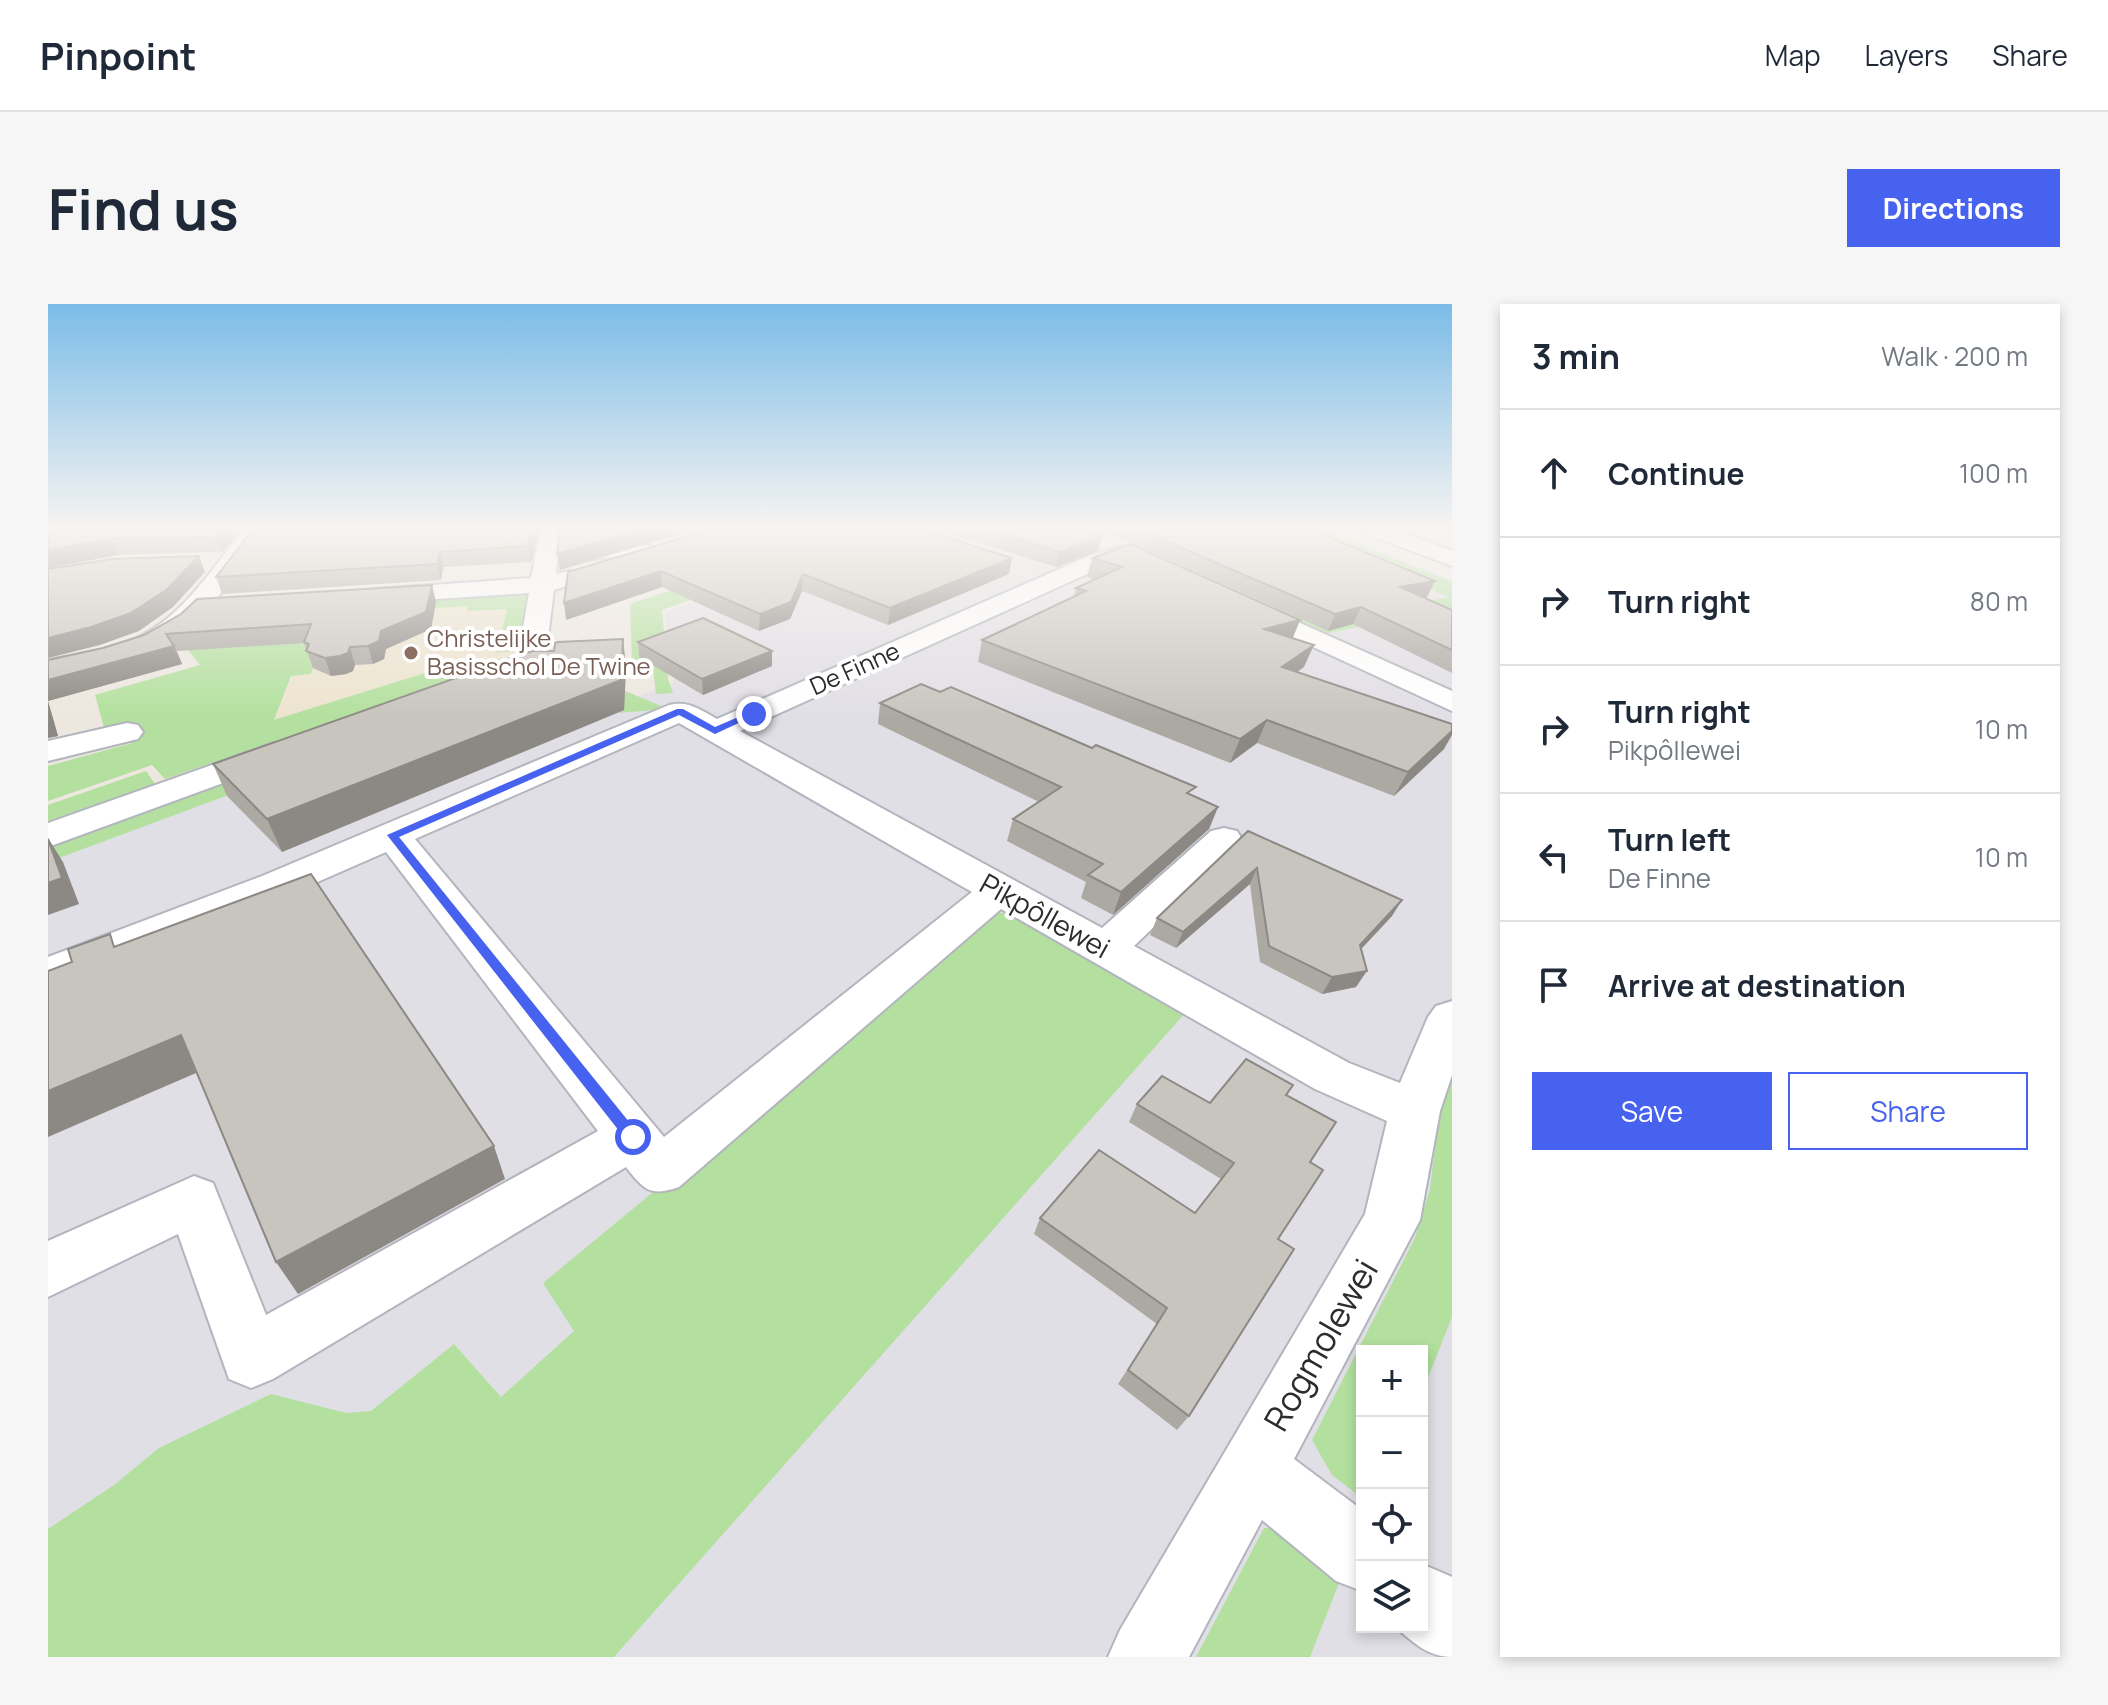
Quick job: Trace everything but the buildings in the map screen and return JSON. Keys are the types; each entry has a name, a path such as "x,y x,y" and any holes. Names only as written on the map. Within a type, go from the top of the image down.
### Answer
{"street":[{"path":"48,669 137,648 162,636 204,592"},
{"path":"353,597 381,592"},
{"path":"531,661 543,592"},
{"name":"De Finne","path":"715,731 1027,592"},
{"path":"1213,592 1452,702"},
{"path":"969,595 998,605"},
{"path":"193,606 224,604"},
{"path":"459,686 531,661 561,660"},
{"name":"Pikpôllewei","path":"392,835 680,711 1332,1076 1415,1111"},
{"path":"48,751 127,732"},
{"path":"48,836 300,744"},
{"path":"48,973 276,885 392,835 660,1171 999,890"},
{"path":"1105,949 1224,839"},
{"name":"Rogmolewei","path":"1147,1657 1392,1220 1415,1111 1444,1029 1452,1018"},
{"path":"48,1270 194,1200 251,1357 633,1137"},
{"path":"1251,1468 1356,1550"},
{"path":"1428,1606 1452,1624"}],"shaded area":[{"name":"Christelijke Basisschol De Twine","path":"526,592 520,657 460,662 274,721 322,603"},
{"path":"720,592 1452,592 1452,1657 48,1657 48,853 529,678 623,702 674,683 665,615 668,611"}],"green space":[{"path":"665,592 712,592 662,610 668,679 673,693 656,694 652,661 632,662 630,605"},
{"path":"1231,592 1288,592 1362,614 1449,597 1437,592 1452,592 1452,609 1323,634"},
{"path":"530,593 524,649 497,653 507,609 467,611 468,606 435,608 355,601"},
{"path":"314,604 315,662 311,674 291,676 274,720 460,662 520,657 165,779 152,765 48,801 48,766 132,743 125,726 105,731 95,695 200,665 187,649"},
{"path":"580,672 668,709 617,713 560,680 538,680 48,862 48,841 512,681"},
{"path":"146,771 155,784 48,821 48,805"},
{"path":"998,913 1014,913 1186,1012 614,1657 48,1657 48,1529 114,1485 159,1448 271,1394 346,1413 371,1411 454,1344 501,1397 574,1331 543,1283 984,919"},
{"path":"1452,1069 1452,1317 1428,1378 1428,1345 1360,1345 1415,1238 1430,1189 1436,1137 1436,1093"},
{"path":"1356,1354 1356,1493 1332,1475 1312,1440"},
{"path":"1264,1528 1289,1528 1346,1565 1310,1657 1196,1657"}],"place":[{"name":"Christelijke Basisschol De Twine","path":"411,653"}],"route":[{"path":"633,1137 392,835 680,711 715,731 754,714"}]}
